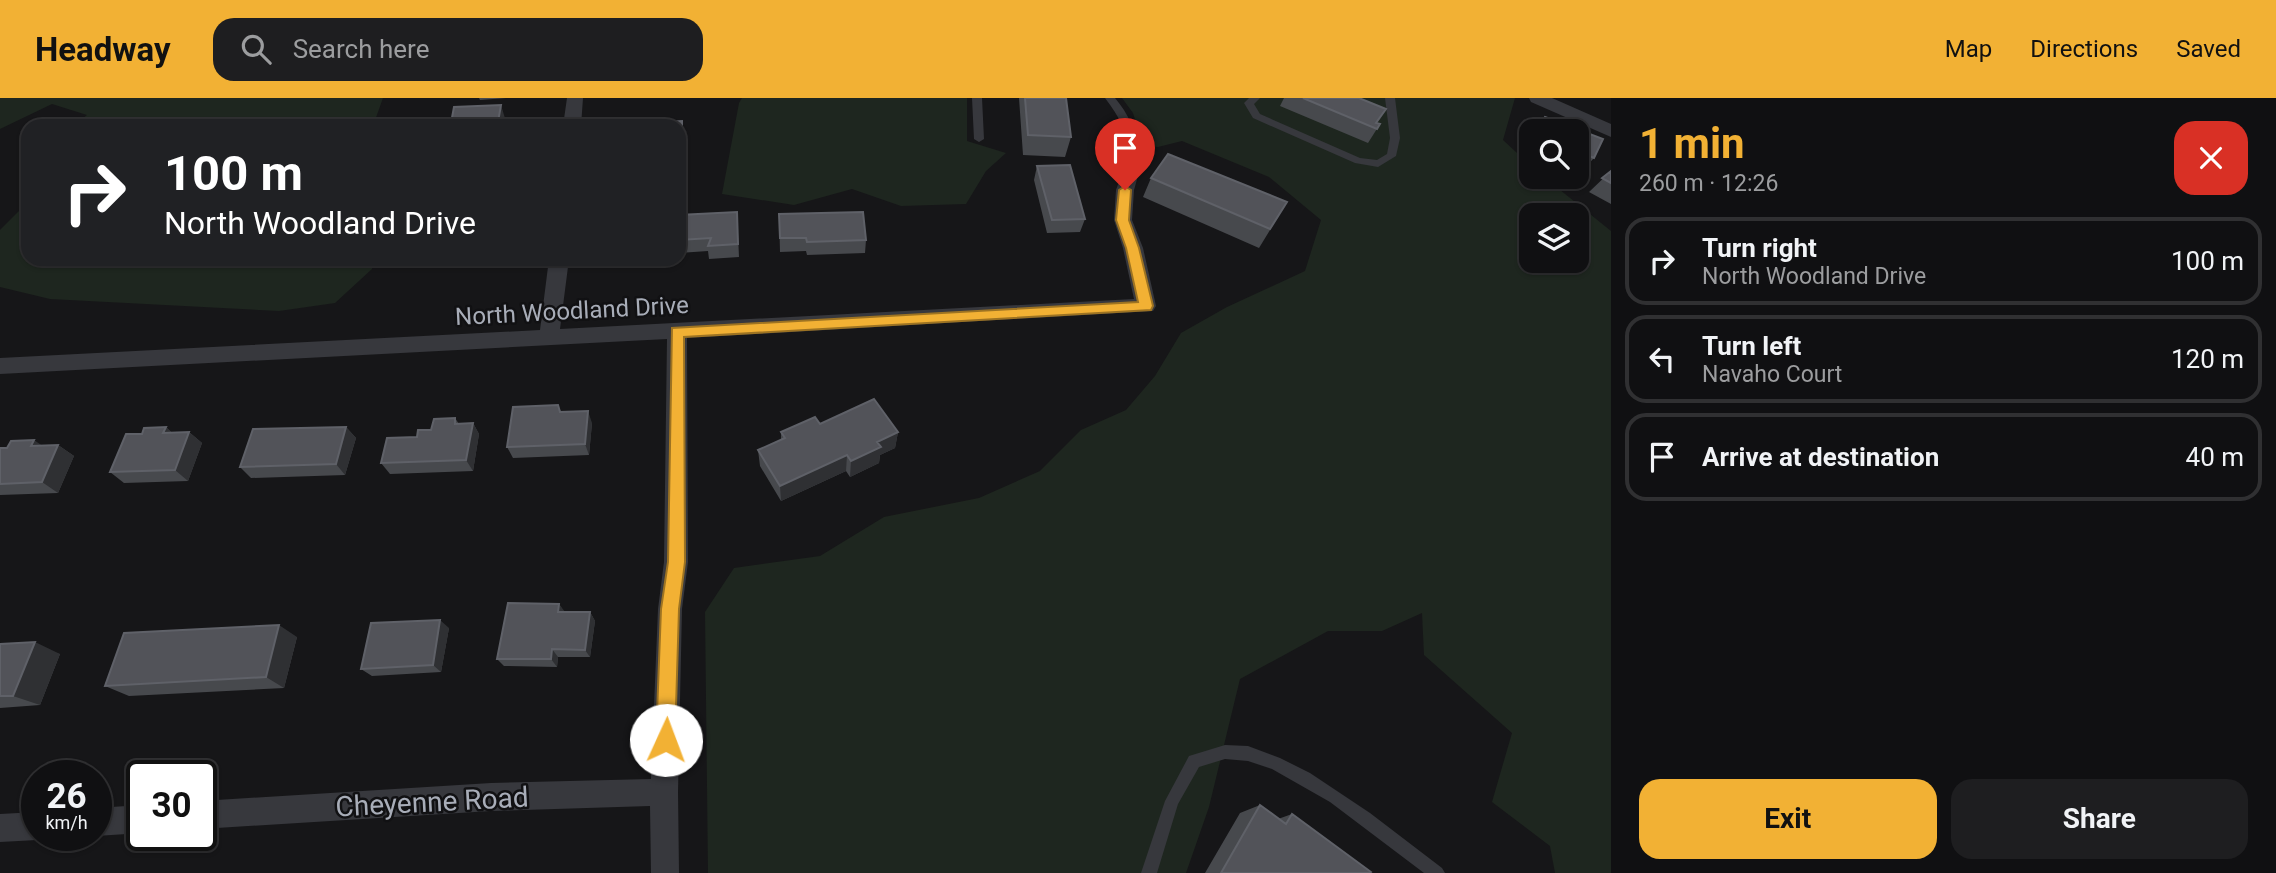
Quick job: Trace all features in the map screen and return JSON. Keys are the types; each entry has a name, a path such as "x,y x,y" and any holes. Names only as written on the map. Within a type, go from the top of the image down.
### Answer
{"street":[{"path":"573,119 575,98"},
{"path":"1537,98 1611,131"},
{"name":"North Woodland Drive","path":"0,366 1146,306 1133,248 1123,220 1125,190 1130,172"},
{"path":"549,339 558,266"},
{"path":"665,873 664,792 670,609 676,562 677,332"},
{"name":"Cheyenne Road","path":"217,814 491,797 664,792"},
{"path":"0,828 21,827"}],"lane":[{"path":"977,98 979,139"},
{"path":"1110,98 1127,120 1133,138 1130,172"},
{"path":"1255,98 1249,103 1256,116 1358,161 1378,164 1391,156 1395,138 1390,98"},
{"path":"1149,873 1172,801 1195,761 1227,751 1262,756 1303,776 1437,873"}],"shaded area":[{"path":"0,98 383,98 376,119 82,119 87,115 52,104 0,129"},
{"path":"742,98 967,98 967,141 1006,153 986,171 966,204 901,206 852,189 794,205 722,194"},
{"path":"1122,98 1515,98 1503,140 1519,155 1519,189 1559,189 1576,203 1519,203 1519,273 1589,273 1589,213 1611,231 1611,873 1555,873 1550,846 1492,802 1512,733 1424,655 1422,613 1382,631 1328,631 1240,679 1209,807 1186,873 708,873 705,612 734,568 820,556 884,517 979,498 1040,471 1081,430 1126,410 1155,376 1181,333 1227,307 1305,271 1321,220 1269,177 1182,141 1158,147 1143,145 1133,113"},
{"path":"21,209 21,266 373,266 335,303 279,311 50,299 0,287 0,230"}],"building":[{"path":"1025,98 1066,98 1071,137 1028,135"},
{"path":"1303,98 1359,98 1386,109 1376,123 1380,124 1377,129"},
{"path":"501,105 499,119 452,119 454,107"},
{"path":"1589,134 1603,139 1594,158 1589,156"},
{"path":"1168,154 1287,202 1270,229 1151,178"},
{"path":"1070,165 1085,219 1052,220 1037,166"},
{"path":"1611,171 1611,183 1602,178"},
{"path":"737,212 738,244 708,246 711,238 686,240 686,215"},
{"path":"863,212 866,240 807,242 806,238 780,238 779,214"},
{"path":"874,399 898,432 877,442 881,447 851,461 847,455 780,486 758,450 785,438 781,432 815,417 820,424"},
{"path":"558,405 560,412 588,411 585,444 507,447 513,407"},
{"path":"455,418 455,424 473,423 466,460 381,463 387,438 417,437 418,430 431,430 434,419"},
{"path":"166,427 163,433 189,432 175,470 110,472 126,434 142,434 144,428"},
{"path":"346,427 336,464 240,467 253,429"},
{"path":"34,440 31,446 58,445 42,482 0,484 0,448 7,448 11,441"},
{"path":"508,603 559,604 558,612 590,612 585,650 552,649 551,659 497,659"},
{"path":"440,620 433,665 361,669 371,623"},
{"path":"279,625 266,677 105,686 124,633"},
{"path":"35,642 13,696 0,696 0,644"},
{"path":"1260,805 1286,824 1292,814 1371,872 1221,873"}],"route":[{"path":"666,740 670,609 676,562 677,332 1146,306 1133,248 1123,220 1125,190"}]}
